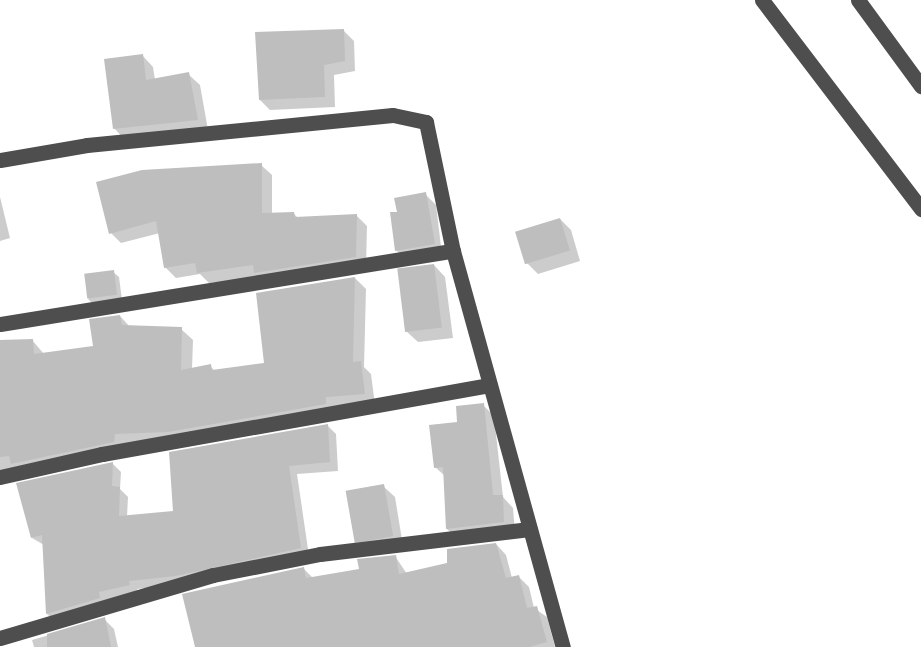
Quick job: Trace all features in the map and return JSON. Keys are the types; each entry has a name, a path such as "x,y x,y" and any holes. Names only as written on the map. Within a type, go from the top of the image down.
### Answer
{"street":[{"path":"762,0 921,209"},
{"path":"858,0 921,86"},
{"path":"0,160 87,144 393,115 426,122 453,251 488,385 563,647"},
{"path":"0,324 453,251"},
{"path":"0,477 102,454 488,385"},
{"path":"0,639 213,575 320,554 531,529"}],"building":[{"path":"344,29 345,61 324,65 325,97 259,100 255,32"},
{"path":"143,54 146,80 189,72 198,120 113,129 104,59"},
{"path":"262,163 262,213 294,212 295,217 357,214 356,257 254,273 253,265 197,273 195,263 164,268 156,221 109,234 96,182 142,170"},
{"path":"426,192 435,244 395,251 390,212 397,212 394,198"},
{"path":"560,218 570,251 525,264 515,232"},
{"path":"434,264 442,328 405,332 397,269"},
{"path":"114,270 117,295 87,298 84,274"},
{"path":"355,277 353,362 361,361 365,394 326,397 326,404 168,432 115,434 114,442 11,464 9,456 0,457 0,340 33,339 34,354 93,346 89,319 120,315 122,325 182,327 181,370 211,364 212,370 264,363 256,293"},
{"path":"484,403 493,495 503,495 504,522 446,529 443,467 434,468 429,425 457,422 456,406"},
{"path":"328,424 330,462 289,466 301,548 176,576 129,581 130,585 99,592 100,598 46,614 42,535 31,538 16,483 113,462 112,486 120,487 119,516 173,511 169,452"},
{"path":"384,484 393,536 355,543 346,491"},
{"path":"496,543 506,578 519,575 527,608 537,606 547,642 529,647 195,647 182,594 304,567 306,578 359,569 357,559 396,555 399,574 447,563 447,549"},
{"path":"105,617 111,647 47,647 47,634"}]}
